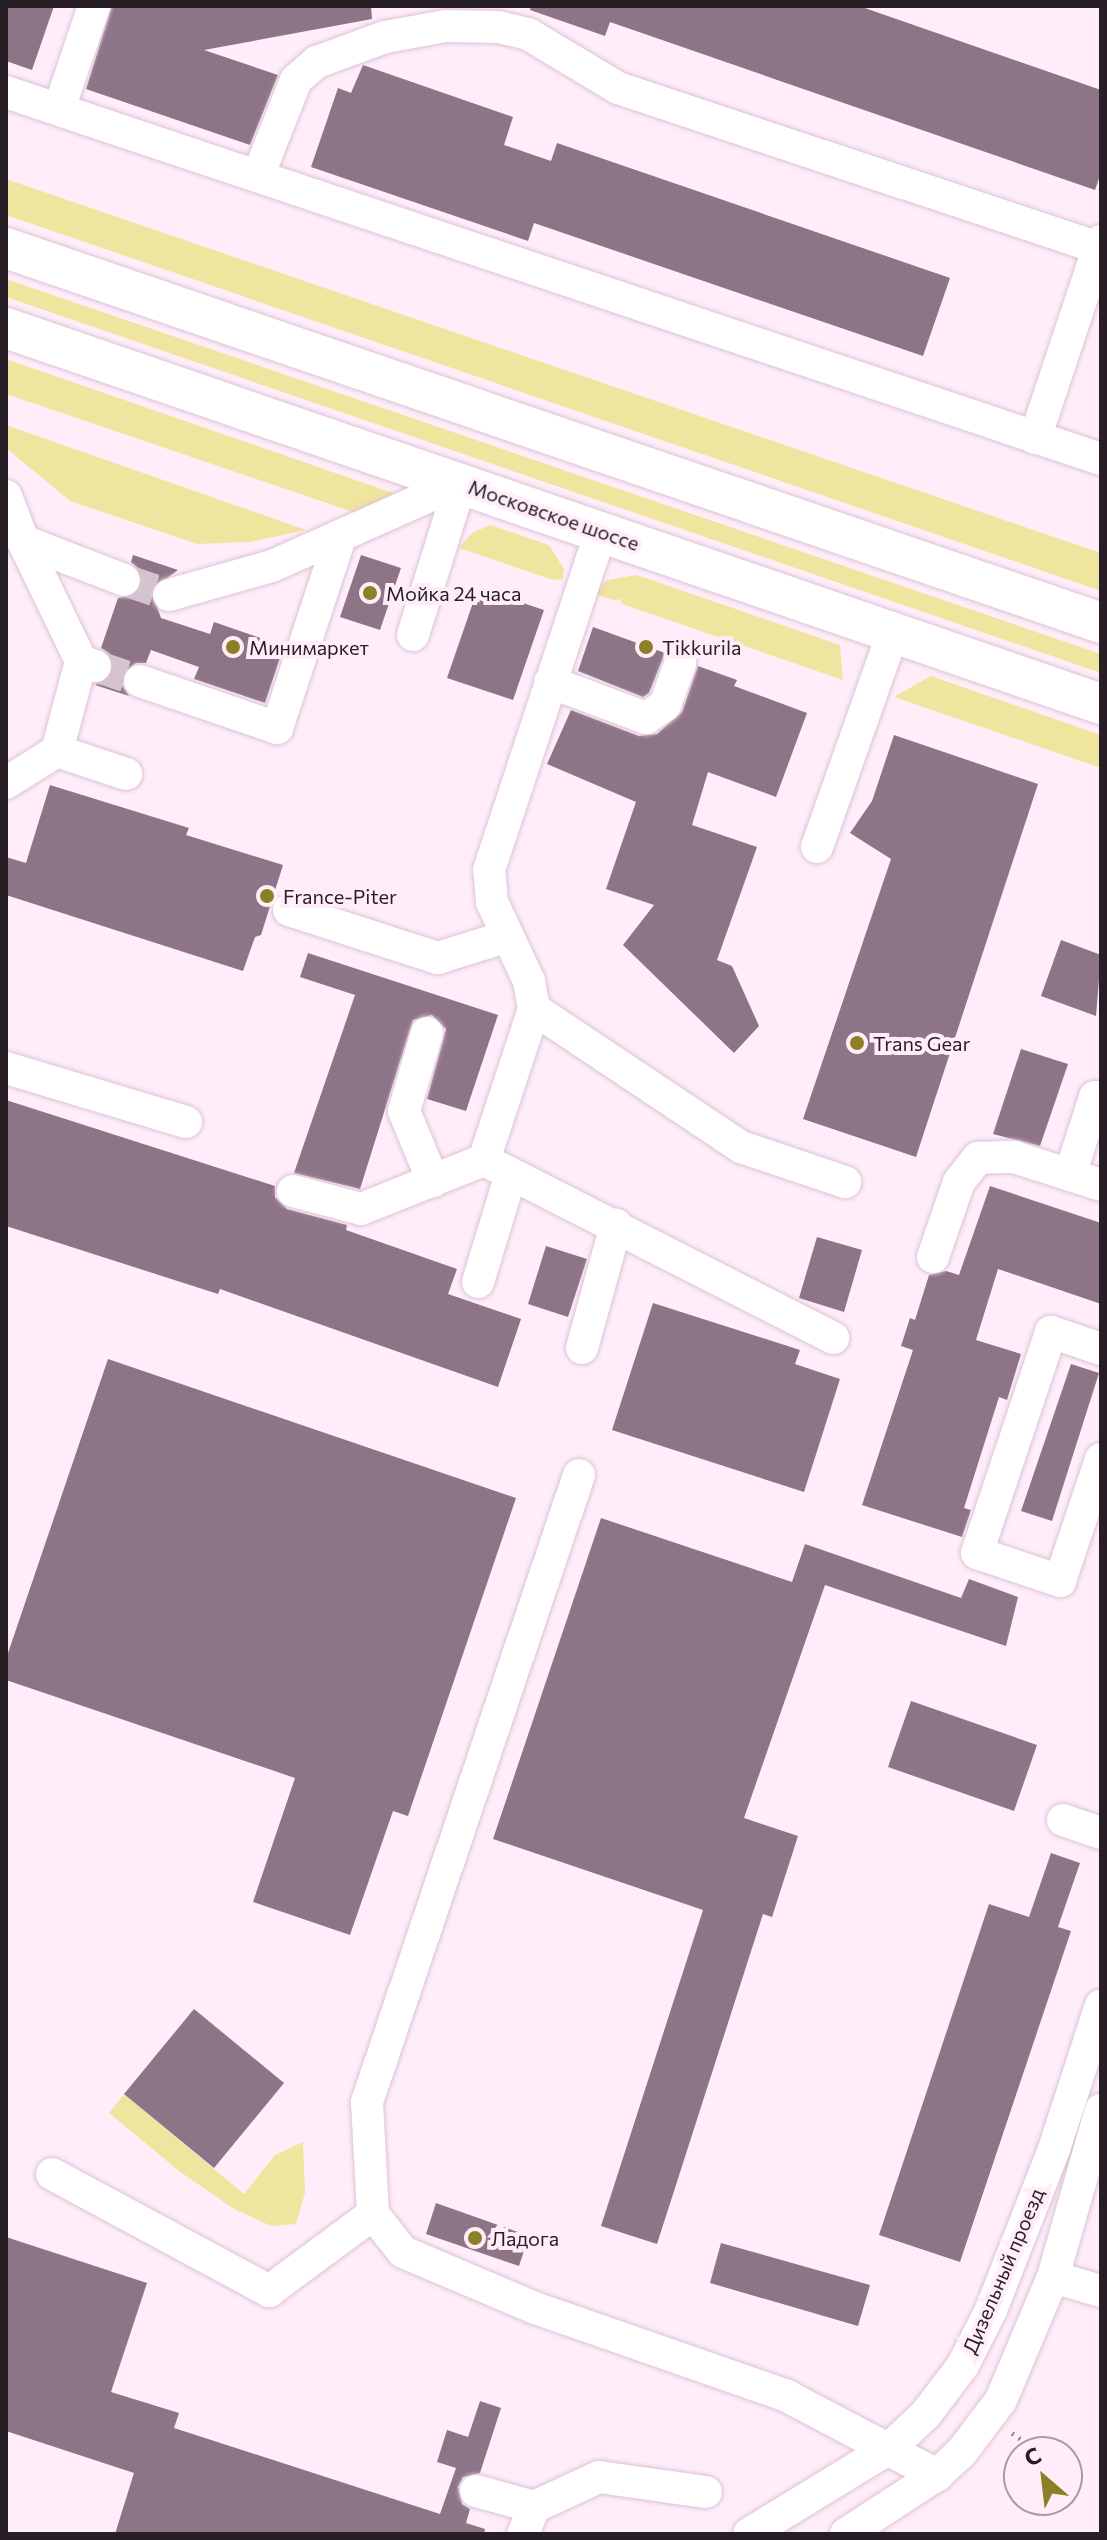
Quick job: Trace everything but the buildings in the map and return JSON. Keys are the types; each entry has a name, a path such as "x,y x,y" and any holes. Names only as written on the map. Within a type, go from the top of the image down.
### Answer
{"main road":[{"path":"6,248 1101,623"},
{"name":"Московское шоссе","path":"6,328 1101,704"}],"street":[{"path":"59,109 94,6"},
{"path":"258,176 296,80 317,62 385,37 446,26 498,27 533,20 618,88 1100,244 1035,438"},
{"path":"6,92 1101,459"},
{"path":"169,595 272,566 461,482"},
{"path":"413,635 461,482"},
{"path":"6,496 23,541 88,664 57,751 6,783"},
{"path":"478,1282 498,1167 534,1009 529,981 492,902 489,870 601,532"},
{"path":"140,681 277,728 340,538"},
{"path":"23,541 124,580"},
{"path":"817,847 893,632"},
{"path":"550,682 646,718 665,705 680,664"},
{"path":"57,751 126,774"},
{"path":"289,910 438,958 508,936"},
{"path":"534,1009 741,1147 845,1182"},
{"path":"427,1033 404,1111 433,1181"},
{"path":"6,1068 186,1122"},
{"path":"1070,1175 1099,1092"},
{"path":"933,1257 959,1182 978,1158 1014,1157 1101,1185"},
{"path":"293,1191 361,1209 433,1181 498,1167 833,1338"},
{"path":"582,1348 616,1225"},
{"path":"1101,1349 1051,1332 977,1553 1060,1581 1101,1459"},
{"path":"579,1475 367,2102 373,2214 403,2252 535,2308 787,2396 891,2447 937,2475"},
{"path":"1063,1820 1101,1833"},
{"name":"Дизельный проезд","path":"749,2534 891,2447 944,2393 977,2339 1054,2149 1101,2005"},
{"name":"Дизельный проезд","path":"846,2534 937,2475 1001,2400 1053,2277 1101,2110"},
{"path":"52,2174 269,2291 373,2214"},
{"path":"1053,2277 1101,2291"},
{"path":"476,2491 528,2520 599,2477 706,2492"}],"path":[{"path":"1008,2430 1016,2436"}],"shaded area":[{"path":"6,179 1101,553 1101,591 6,215"},
{"path":"6,279 1101,654 1101,673 6,297"},
{"path":"6,359 396,494 359,514 6,394"},
{"path":"6,425 306,530 250,542 197,544 70,501 6,448"},
{"path":"490,525 549,545 564,569 563,579 553,580 459,548 472,533"},
{"path":"637,575 840,645 843,680 622,604 619,598 616,601 594,594 607,580"},
{"path":"931,676 1101,735 1101,768 894,697"},
{"path":"124,2094 244,2194 275,2155 303,2142 305,2193 296,2224 271,2226 234,2209 179,2171 109,2113"}],"tunnel":[{"path":"124,580 169,595"},
{"path":"95,666 140,681"}],"place":[{"name":"Мойка 24 часа","path":"370,593"},
{"name":"Минимаркет","path":"233,647"},
{"name":"Tikkurila","path":"646,647"},
{"name":"France-Piter","path":"267,896"},
{"name":"Trans Gear","path":"857,1043"},
{"name":"Ладога","path":"475,2238"}]}
